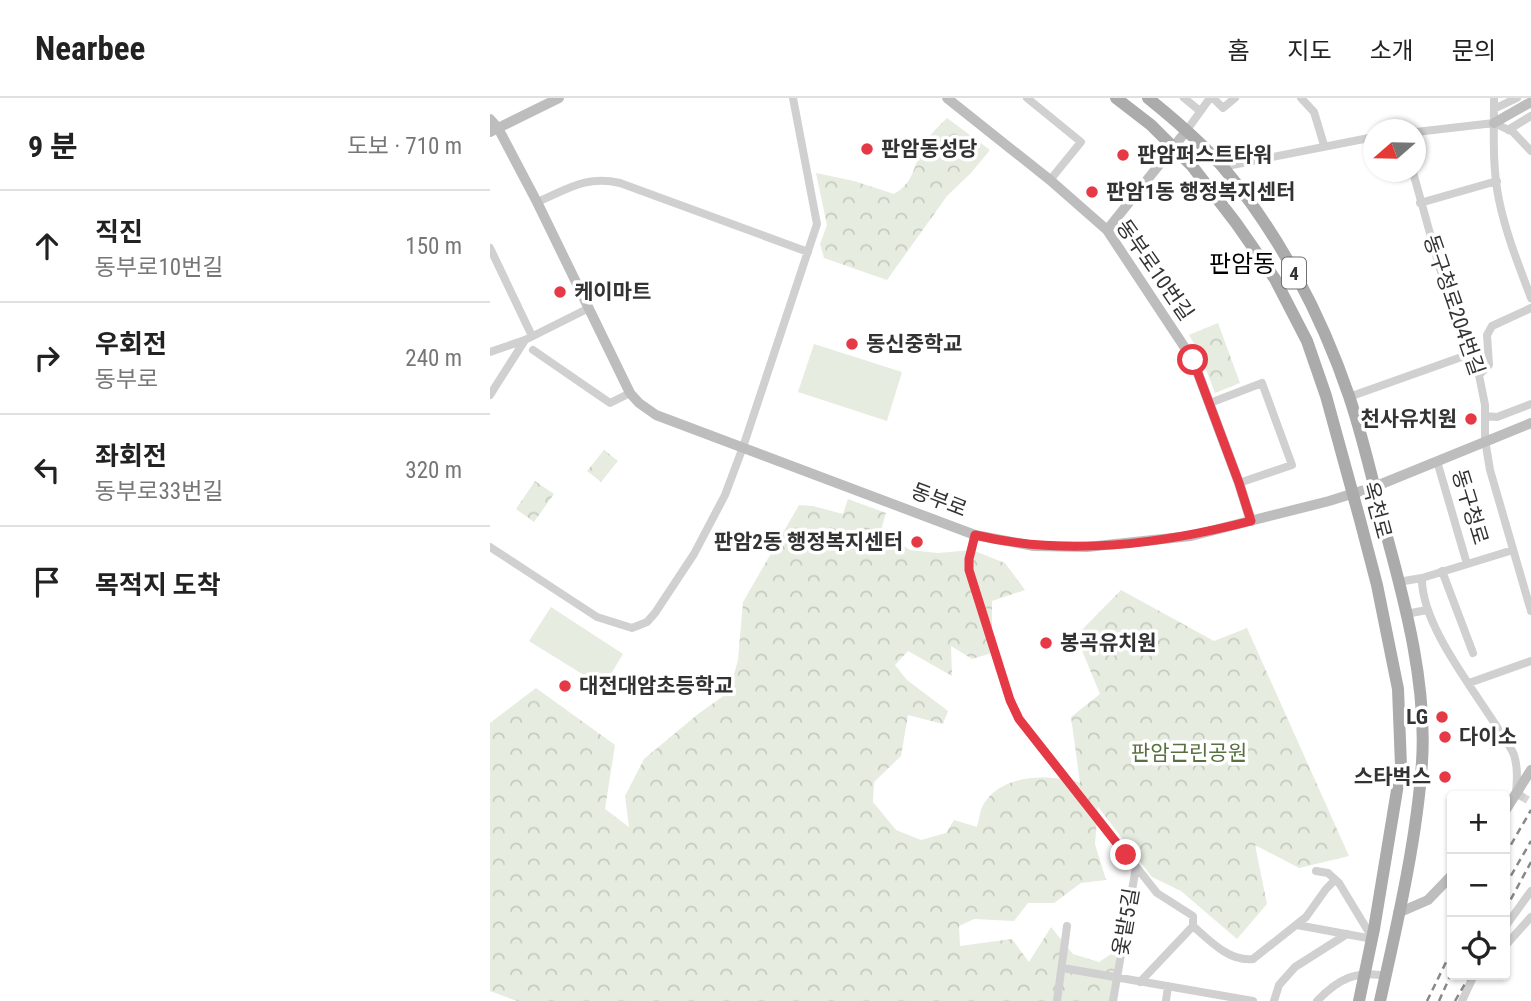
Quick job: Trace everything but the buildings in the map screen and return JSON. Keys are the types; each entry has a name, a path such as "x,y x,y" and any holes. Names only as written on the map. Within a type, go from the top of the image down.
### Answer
{"main road":[{"path":"493,126 559,98"},
{"name":"동부로10번길","path":"947,98 1050,180 1107,230 1193,360 1251,521"},
{"name":"옥천로","path":"1116,98 1173,146 1192,166 1275,279 1307,341 1326,396 1353,494 1377,584 1398,689 1401,727 1401,766 1373,939 1359,1001"},
{"name":"옥천로","path":"1148,98 1186,130 1222,167 1268,228 1308,297 1333,351 1374,487 1417,669 1422,761 1415,827 1380,1001"},
{"path":"1494,123 1531,102"},
{"name":"동부로","path":"493,126 537,202 630,393 656,415 975,535 1034,546 1087,547 1191,536 1374,487"},
{"path":"1107,230 1186,130"},
{"name":"동구청로","path":"1374,487 1531,423"},
{"path":"1510,805 1531,770"},
{"path":"1398,913 1428,900 1447,880"}],"street":[{"path":"490,547 610,623 632,628 647,622 694,554 725,495 743,447 817,224 793,98"},
{"path":"1027,98 1081,142 1050,180"},
{"path":"1184,98 1199,111"},
{"path":"1186,130 1211,98 1223,108 1235,98"},
{"path":"1301,98 1314,112 1324,145"},
{"path":"1493,98 1494,155 1499,201 1531,298"},
{"path":"1494,109 1517,98"},
{"path":"1508,130 1531,116"},
{"path":"1426,131 1494,123 1508,130 1531,151"},
{"path":"1222,167 1363,139"},
{"path":"537,202 582,182 601,179 621,183 808,252"},
{"path":"1420,203 1497,181"},
{"name":"동구청로204번길","path":"1415,182 1439,266 1479,374 1485,405 1485,440 1490,470 1531,611"},
{"path":"490,248 528,338"},
{"path":"490,352 528,338 589,308"},
{"path":"1479,374 1489,365 1487,335 1492,326 1531,309"},
{"path":"490,395 528,338"},
{"path":"533,350 610,403 630,393"},
{"path":"1349,397 1470,354"},
{"path":"1210,403 1262,383 1292,465 1239,483"},
{"path":"1485,416 1497,417 1531,404"},
{"name":"동구청로","path":"1437,461 1467,564"},
{"path":"975,535 969,570 1010,700 1019,719 1157,892 1192,916 1194,926 1222,949 1246,960 1253,959 1297,925 1335,880"},
{"path":"1398,582 1422,578 1513,550"},
{"path":"1442,572 1473,653"},
{"path":"1422,578 1421,592 1427,610 1449,654 1513,754 1519,794"},
{"path":"1406,614 1427,610"},
{"path":"1469,683 1531,661"},
{"name":"옻밭5길","path":"1113,1001 1136,867"},
{"path":"1316,871 1328,873 1335,880 1373,939"},
{"path":"1510,920 1531,891"},
{"path":"1510,940 1531,917"},
{"path":"1297,925 1373,939"},
{"path":"1057,1001 1067,926"},
{"path":"1140,982 1194,926"},
{"path":"1274,1001 1279,985 1295,967 1347,934"},
{"name":"옻밭5길","path":"1063,968 1168,986 1217,998 1254,1001"},
{"path":"1317,1001 1333,984 1365,972 1386,976"},
{"path":"1462,1001 1472,980"},
{"path":"1166,1001 1168,986"}],"green space":[{"path":"947,118 990,150 947,196 887,280 824,258 820,244 827,225 816,173 854,181 894,194 906,184 927,140"},
{"path":"1218,323 1240,383 1215,393 1200,354 1189,335"},
{"path":"814,344 902,372 887,421 798,392"},
{"path":"604,450 618,461 601,482 587,471"},
{"path":"535,481 554,494 534,522 516,509"},
{"name":"판암근린공원","path":"848,499 886,513 881,530 910,550 938,553 972,550 1005,563 1025,590 992,601 992,653 972,659 951,646 952,676 908,651 895,665 907,680 948,711 943,724 908,715 901,756 874,782 873,802 896,830 921,840 946,833 954,820 977,827 982,807 991,794 1014,782 1055,778 1080,783 1071,717 1100,694 1076,636 1121,590 1214,641 1247,628 1349,856 1299,868 1255,845 1267,904 1237,939 1181,891 1152,877 1098,807 1095,844 1106,880 1081,883 1054,903 1028,903 1014,921 974,919 959,926 960,946 1012,939 1029,962 1051,927 1073,954 1099,962 1117,950 1112,1001 517,1001 490,991 490,723 536,688 615,745 605,809 629,827 625,796 644,759 729,692 738,660 743,602 799,505 843,514"},
{"path":"551,607 623,654 603,687 529,641"}],"tunnel":[{"path":"1521,796 1531,802"}],"railway":[{"path":"1506,854 1531,810"},
{"path":"1510,877 1531,841"},
{"path":"1510,901 1531,862"},
{"path":"1427,1001 1447,960"},
{"path":"1439,1001 1448,980"},
{"path":"1455,1001 1467,980"}],"place":[{"name":"판암동성당","path":"867,149"},
{"name":"판암퍼스트타워","path":"1123,155"},
{"name":"판암1동 행정복지센터","path":"1092,192"},
{"name":"케이마트","path":"560,292"},
{"name":"동신중학교","path":"852,344"},
{"name":"천사유치원","path":"1471,419"},
{"name":"판암2동 행정복지센터","path":"917,542"},
{"name":"봉곡유치원","path":"1046,643"},
{"name":"대전대암초등학교","path":"565,686"},
{"name":"LG","path":"1442,717"},
{"name":"다이소","path":"1445,737"},
{"name":"스타벅스","path":"1445,777"}],"district":[{"name":"판암동","path":"1242,264"}],"route":[{"path":"1126,855 1019,719 1010,700 969,570 969,559 975,535 1034,546 1087,547 1191,536 1251,521 1193,360"}]}
